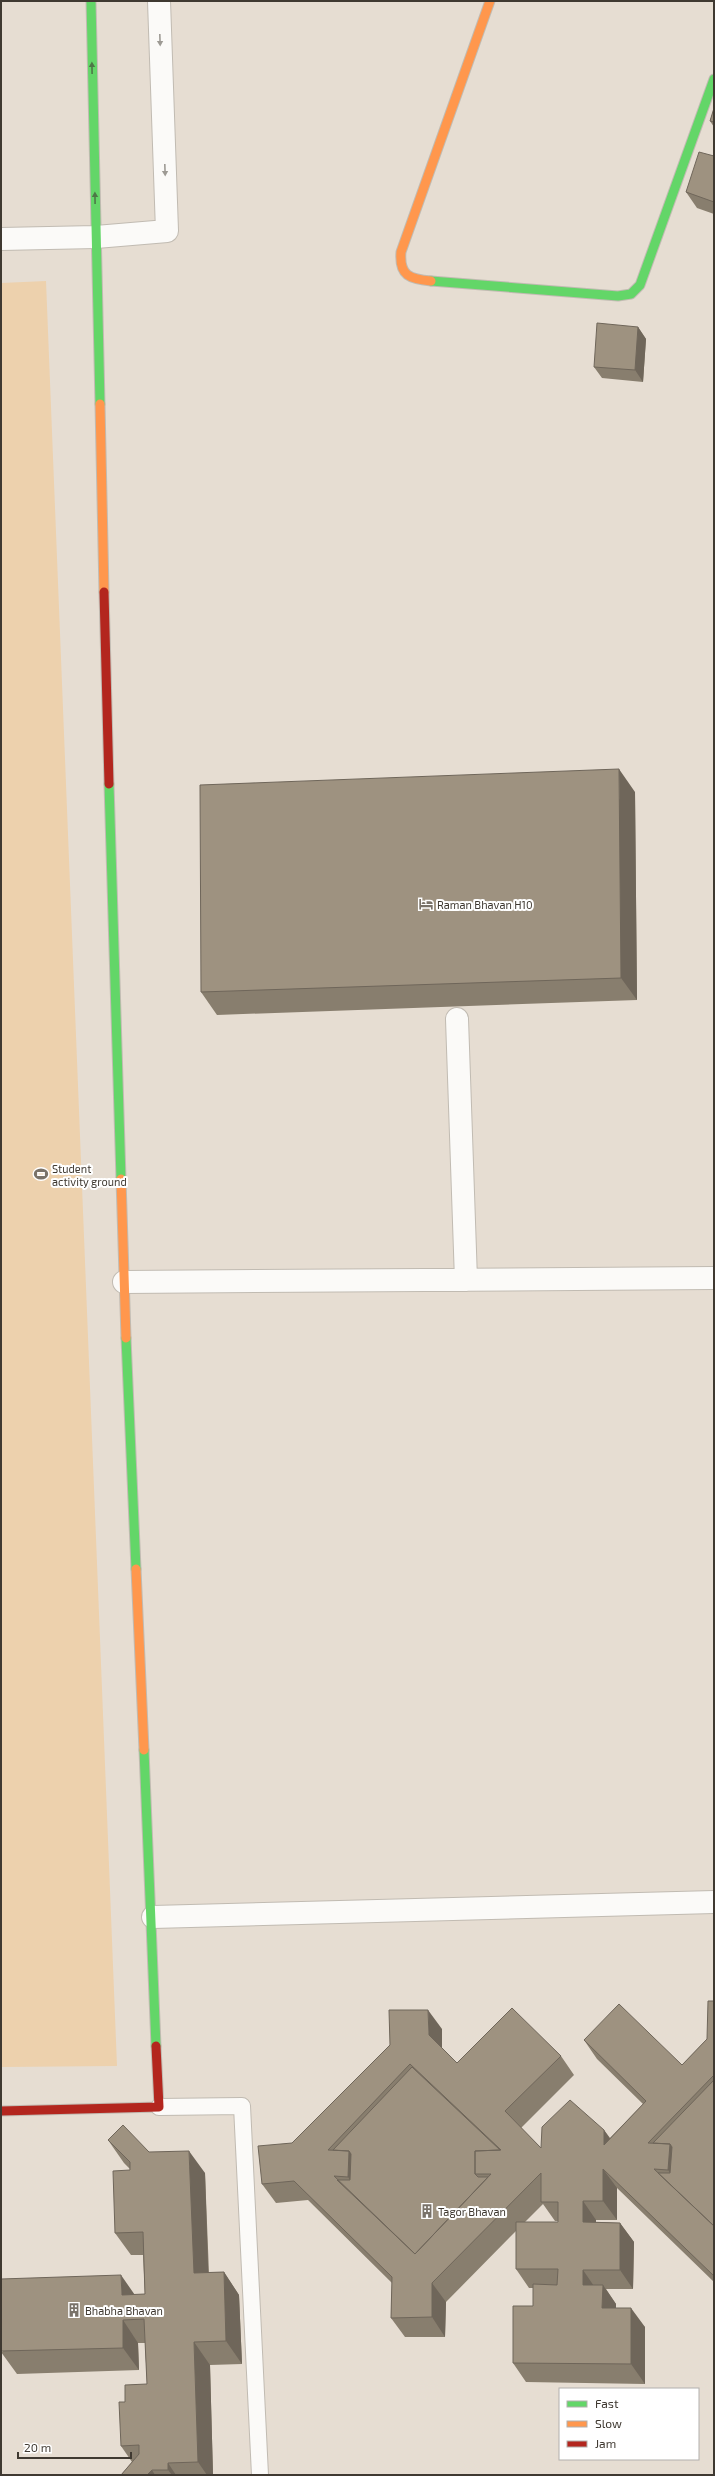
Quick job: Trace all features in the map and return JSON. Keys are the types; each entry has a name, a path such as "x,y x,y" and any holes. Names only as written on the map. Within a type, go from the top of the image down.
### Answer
{"street":[{"path":"1,2111 159,2107 153,1918 124,1282 106,691 91,1"},
{"path":"1,239 96,237 167,231 158,1"},
{"path":"490,1 401,252 400,266 406,275 418,280 618,296 631,294 640,285 714,79"},
{"path":"457,1019 466,1280"},
{"path":"124,1282 714,1278"},
{"path":"153,1918 714,1902"}],"lane":[{"path":"159,2107 242,2106 260,2475"}],"shaded area":[{"name":"Student activity ground","path":"46,281 117,2066 1,2067 1,283"}],"building":[{"path":"714,108 714,122 710,121"},
{"path":"699,152 714,156 714,202 686,192"},
{"path":"597,323 638,327 635,370 594,367"},
{"name":"Raman Bhavan H10","path":"619,769 621,978 201,992 200,785"},
{"path":"708,2001 714,2001 714,2075 648,2143 670,2144 668,2170 654,2169 714,2226 714,2276 603,2169 603,2201 583,2201 583,2222 620,2223 620,2270 583,2270 583,2285 603,2285 602,2308 631,2308 631,2364 513,2363 513,2306 533,2306 533,2284 557,2285 558,2269 516,2269 516,2222 558,2222 558,2202 541,2202 541,2173 432,2283 432,2317 391,2318 392,2277 294,2181 262,2184 258,2146 292,2143 390,2045 389,2010 428,2010 429,2035 457,2063 512,2008 561,2056 505,2111 541,2148 542,2127 570,2100 604,2130 604,2145 646,2101 584,2040 619,2004 682,2065 707,2039","holes":["410,2064 501,2150 475,2151 475,2174 491,2174 415,2254 334,2176 348,2177 349,2151 328,2150"]},
{"path":"412,2067 500,2150 475,2151 475,2174 478,2177 488,2177 415,2254 337,2180 350,2180 351,2154 349,2151 333,2150"},
{"path":"714,2080 714,2226 658,2173 670,2173 672,2147 670,2144 653,2143"},
{"name":"Bhabha Bhavan","path":"123,2125 149,2152 189,2151 194,2273 224,2272 226,2341 194,2342 198,2462 168,2463 168,2470 152,2470 147,2475 121,2475 139,2454 139,2445 121,2446 119,2402 125,2402 125,2385 147,2384 144,2319 123,2320 123,2348 1,2351 1,2279 121,2275 122,2295 145,2294 143,2232 115,2233 113,2171 130,2170 130,2162 108,2140"}],"traffic: fast":[{"path":"91,1 100,404"},
{"path":"431,281 618,296 631,294 640,285 714,79"},
{"path":"109,784 121,1179"},
{"path":"126,1338 136,1569"},
{"path":"144,1750 156,2046"}],"traffic: slow":[{"path":"431,281 417,279 407,275 402,266 401,252 490,1"},
{"path":"100,404 104,592"},
{"path":"121,1179 126,1338"},
{"path":"136,1569 144,1750"}],"traffic: jam":[{"path":"104,592 109,784"},
{"path":"1,2111 159,2107 156,2046"}],"place":[{"name":"Raman Bhavan H10","path":"426,904"},
{"name":"Student activity ground","path":"41,1174"},
{"name":"Tagor Bhavan","path":"427,2211"},
{"name":"Bhabha Bhavan","path":"74,2310"}]}
